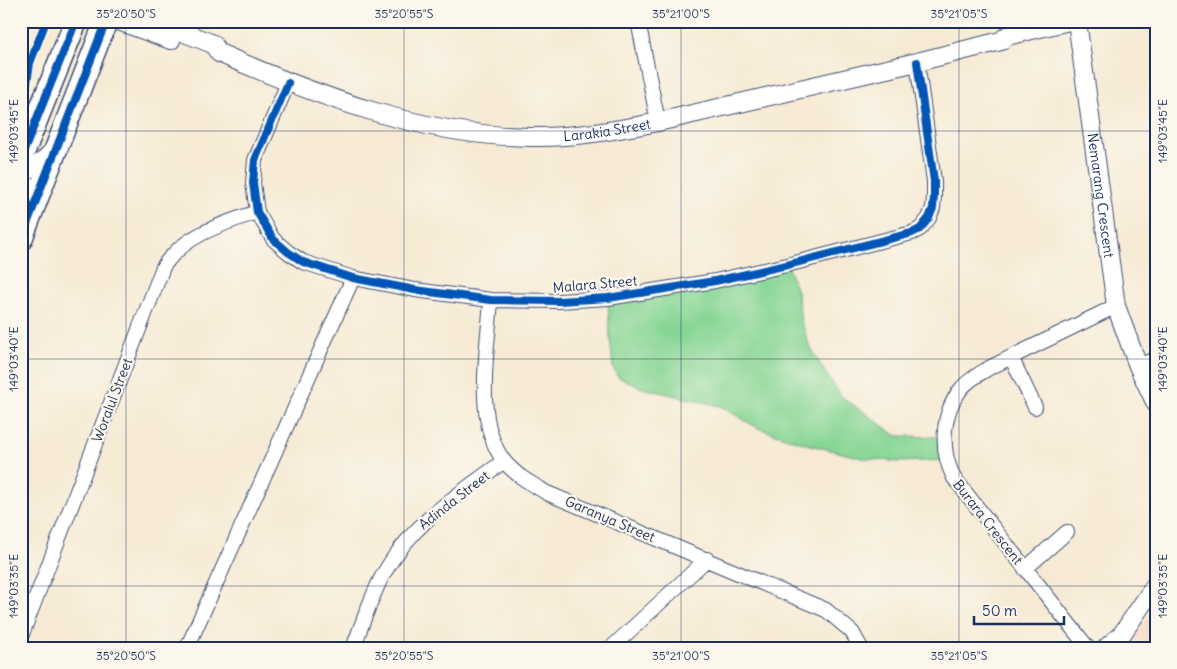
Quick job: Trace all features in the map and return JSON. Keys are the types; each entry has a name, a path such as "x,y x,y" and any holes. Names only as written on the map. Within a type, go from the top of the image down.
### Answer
{"main road":[{"path":"21,240 106,21"},
{"path":"21,158 27,132 73,29"}],"street":[{"path":"73,29 88,21"},
{"name":"Larakia Street","path":"118,21 193,42"},
{"name":"Larakia Street","path":"154,21 211,54 219,53 288,83 376,112 422,124 490,134 530,137 572,136 658,122 1001,41 1009,44 1075,25"},
{"path":"638,21 658,122"},
{"name":"Nemarang Crescent","path":"1075,25 1116,306 1138,366 1156,404"},
{"name":"Malara Street","path":"288,83 255,160 253,183 257,212 273,239 288,252 303,262 353,278 414,290 491,300 559,301 608,298 715,281 787,265 912,233 920,229 929,218 932,208 934,181 917,62"},
{"path":"21,170 30,169 46,159 57,146"},
{"path":"21,177 30,192 33,209"},
{"name":"Woralul Street","path":"21,637 163,267 180,246 197,236 257,212"},
{"path":"187,648 353,278"},
{"name":"Garanya Street","path":"491,300 484,394 486,414 489,432 495,447 504,461 515,472 547,493 826,610 852,632 861,648"},
{"name":"Burara Crescent","path":"1088,648 954,478 946,460 945,437 947,416 955,397 970,379 1116,306"},
{"path":"1011,357 1035,407"},
{"path":"1138,366 1156,359"},
{"name":"Nemarang Crescent","path":"1138,366 1156,385"},
{"name":"Adinda Street","path":"353,648 382,575 404,542 435,512 504,461"},
{"name":"Burara Crescent","path":"1025,569 1067,532"},
{"path":"611,648 707,559"},
{"path":"1106,648 1122,634 1156,584"}],"shaded area":[{"path":"1156,607 1156,648 1125,648"}],"green space":[{"path":"787,265 797,291 801,320 809,345 842,397 897,436 945,437 946,460 899,462 862,458 806,444 758,428 720,406 642,388 618,377 613,368 608,298"}],"cycle path":[{"path":"21,104 25,97 30,63 46,21"},
{"path":"21,158 76,21"},
{"path":"21,239 106,21"},
{"path":"288,83 255,160 253,183 257,212 273,239 288,252 303,262 353,278 415,290 491,300 559,301 608,298 715,281 787,265 912,233 920,229 929,218 933,208 934,181 917,62"}]}
